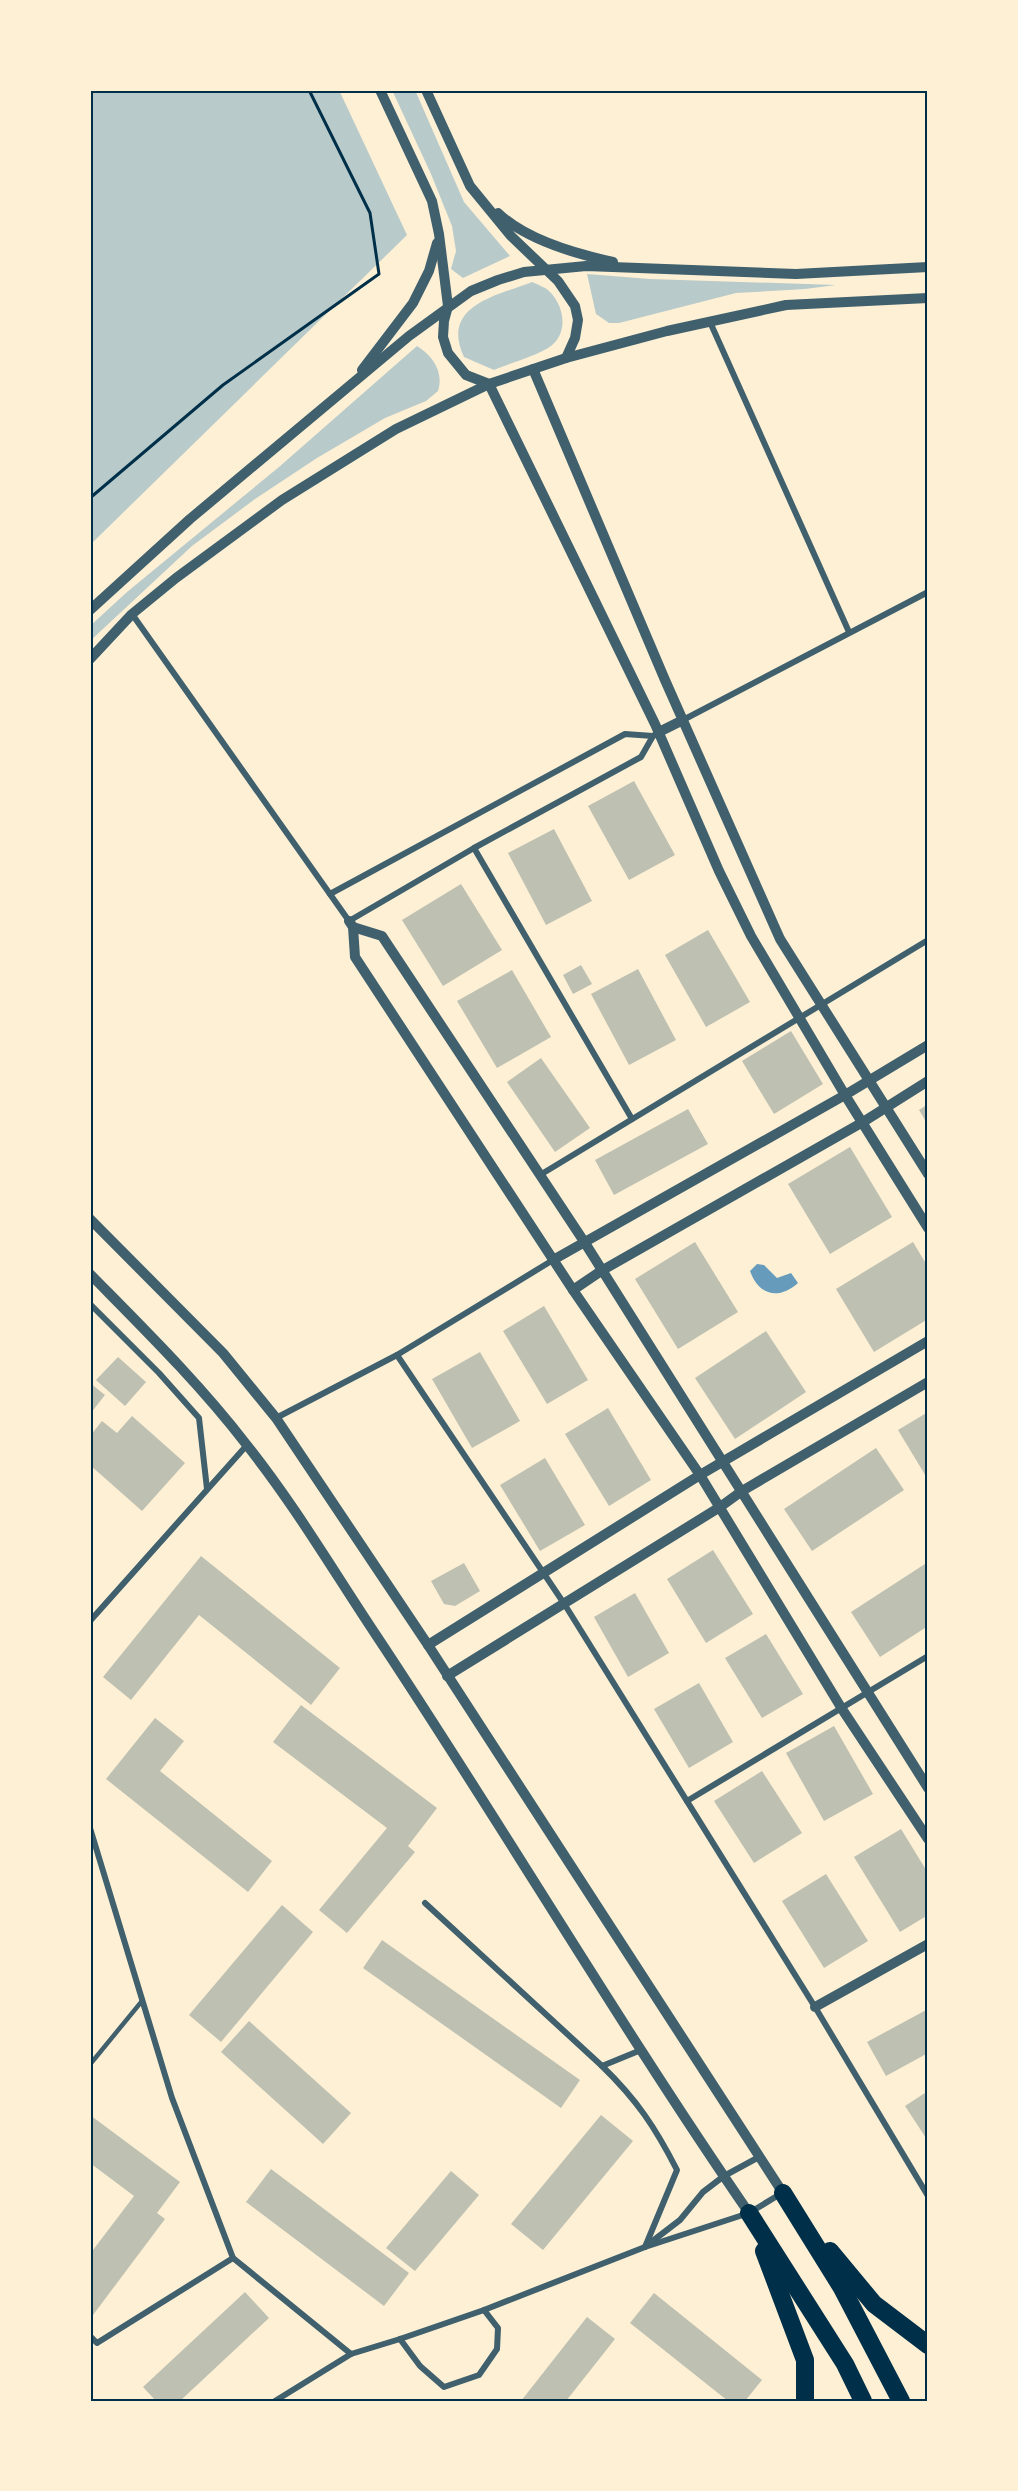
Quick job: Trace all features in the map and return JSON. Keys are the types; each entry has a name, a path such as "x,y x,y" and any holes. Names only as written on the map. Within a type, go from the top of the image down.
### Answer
{"highway":[{"path":"783,2193 874,2304 928,2345"},
{"path":"783,2193 842,2288 901,2401"},
{"path":"749,2213 805,2360 805,2401"},
{"path":"749,2213 844,2364 862,2401"}],"street":[{"path":"380,90 432,201 439,234 448,306 443,337 448,354 466,375 489,384 719,871 752,936 845,1095 928,1228"},
{"path":"426,90 470,186 511,236 563,287 575,306 578,320 575,338 566,358"},
{"path":"470,186 505,220 540,239 567,250 639,268"},
{"path":"333,400 362,369 413,303 429,271 439,234"},
{"path":"90,610 190,519 448,306 471,291 524,272 586,266 796,274 928,267"},
{"path":"90,659 132,614 176,578 282,500 396,429 489,384 566,358 786,305 928,297"},
{"path":"710,322 849,632"},
{"path":"532,369 682,720 780,939 928,1174"},
{"path":"351,924 474,848 640,757 656,734 928,592"},
{"path":"132,614 351,924 355,957 553,1260 700,1475 843,1709 928,1839"},
{"path":"330,894 625,734 656,734"},
{"path":"474,848 632,1119"},
{"path":"351,924 382,936 585,1243 928,1788"},
{"path":"540,1175 928,940"},
{"path":"276,1418 398,1355 553,1260 870,1081 928,1045"},
{"path":"573,1290 601,1271 862,1122 928,1081"},
{"path":"90,1219 223,1353 276,1418 428,1644 783,2193 749,2213 645,2247 484,2310 351,2354 275,2401"},
{"path":"90,1274 183,1369 247,1445 408,1684 749,2213"},
{"path":"90,1304 159,1373 199,1418 207,1489"},
{"path":"428,1644 700,1475 724,1463 928,1341"},
{"path":"398,1355 565,1605 815,2007 928,2196"},
{"path":"447,1676 720,1508 742,1491 928,1382"},
{"path":"90,1622 247,1445"},
{"path":"687,1801 928,1656"},
{"path":"90,1828 172,2098 233,2258 351,2354"},
{"path":"425,1903 602,2066 628,2092 649,2119 677,2170 645,2247"},
{"path":"815,2007 928,1944"},
{"path":"602,2066 642,2050"},
{"path":"645,2247 680,2220 703,2192 724,2176 759,2157"},
{"path":"90,2336 98,2343 233,2258"},
{"path":"400,2339 420,2366 444,2387 479,2375 497,2349 498,2328 484,2310"}],"lane":[{"path":"92,2062 142,2001"}],"path":[{"path":"90,498 223,385 379,274 370,213 309,90"}],"shaded area":[{"path":"90,90 339,90 407,235 90,545"},
{"path":"392,90 415,90 464,202 510,256 463,278 451,269 456,251 452,226"},
{"path":"587,274 650,279 836,285 736,293 619,323 609,323 596,314"},
{"path":"532,282 547,290 558,304 562,326 557,340 538,353 494,370 464,357 459,340 459,326 465,315 488,298"},
{"path":"417,346 436,365 440,377 438,391 426,401 385,418 317,458 255,499 192,546 90,641 90,626 127,592 279,467"}],"water":[{"path":"757,1264 764,1265 777,1278 791,1273 798,1283 784,1292 770,1293 759,1286 750,1271"}],"building":[{"path":"634,781 675,855 629,880 588,806"},
{"path":"554,829 592,901 546,925 508,853"},
{"path":"461,884 502,950 443,986 402,920"},
{"path":"708,930 750,1002 706,1027 665,955"},
{"path":"581,965 592,984 573,994 563,975"},
{"path":"638,969 676,1040 629,1065 591,994"},
{"path":"512,970 551,1037 497,1068 457,1001"},
{"path":"791,1031 823,1084 774,1114 742,1061"},
{"path":"541,1058 590,1128 555,1152 507,1082"},
{"path":"928,1104 928,1125 919,1110"},
{"path":"688,1109 708,1144 614,1195 595,1160"},
{"path":"850,1147 892,1217 830,1254 788,1184"},
{"path":"695,1242 738,1312 678,1349 635,1279"},
{"path":"913,1242 928,1267 928,1319 874,1352 836,1289"},
{"path":"544,1306 588,1380 547,1404 503,1331"},
{"path":"766,1331 806,1392 735,1439 695,1378"},
{"path":"480,1352 520,1421 472,1448 432,1379"},
{"path":"118,1357 146,1382 125,1406 96,1380"},
{"path":"90,1383 105,1395 90,1414"},
{"path":"608,1408 651,1480 609,1506 565,1434"},
{"path":"928,1412 928,1477 927,1478 898,1430"},
{"path":"132,1416 185,1463 142,1511 90,1465 90,1436 102,1421 117,1433"},
{"path":"876,1448 904,1490 812,1551 784,1509"},
{"path":"545,1458 585,1525 540,1551 500,1485"},
{"path":"713,1550 753,1614 706,1643 667,1579"},
{"path":"201,1556 340,1668 311,1705 199,1615 131,1700 103,1677"},
{"path":"928,1562 928,1626 880,1657 851,1612"},
{"path":"464,1563 480,1591 455,1606 444,1604 431,1581"},
{"path":"635,1593 669,1653 628,1677 594,1617"},
{"path":"766,1634 803,1694 762,1718 725,1658"},
{"path":"699,1683 733,1742 689,1768 654,1709"},
{"path":"301,1705 437,1808 408,1846 415,1852 347,1933 319,1910 387,1828 273,1742"},
{"path":"155,1718 184,1741 160,1771 272,1861 248,1892 106,1779"},
{"path":"834,1726 873,1794 824,1821 786,1753"},
{"path":"762,1771 802,1833 754,1863 714,1801"},
{"path":"901,1829 928,1873 928,1915 900,1932 854,1857"},
{"path":"826,1874 868,1941 824,1968 782,1901"},
{"path":"282,1905 313,1932 221,2042 189,2015"},
{"path":"382,1940 580,2080 561,2108 363,1968"},
{"path":"928,2009 928,2053 886,2076 867,2042"},
{"path":"249,2021 351,2113 323,2144 221,2052"},
{"path":"928,2091 928,2141 905,2106"},
{"path":"90,2115 180,2182 157,2213 165,2219 90,2319 90,2254 134,2196 90,2163"},
{"path":"601,2115 633,2141 543,2250 511,2224"},
{"path":"271,2169 409,2273 384,2306 246,2202"},
{"path":"451,2171 479,2195 415,2271 386,2248"},
{"path":"245,2292 269,2318 180,2401 156,2401 143,2387"},
{"path":"654,2293 762,2380 745,2401 728,2401 630,2323"},
{"path":"587,2317 615,2339 566,2401 521,2401"}]}
